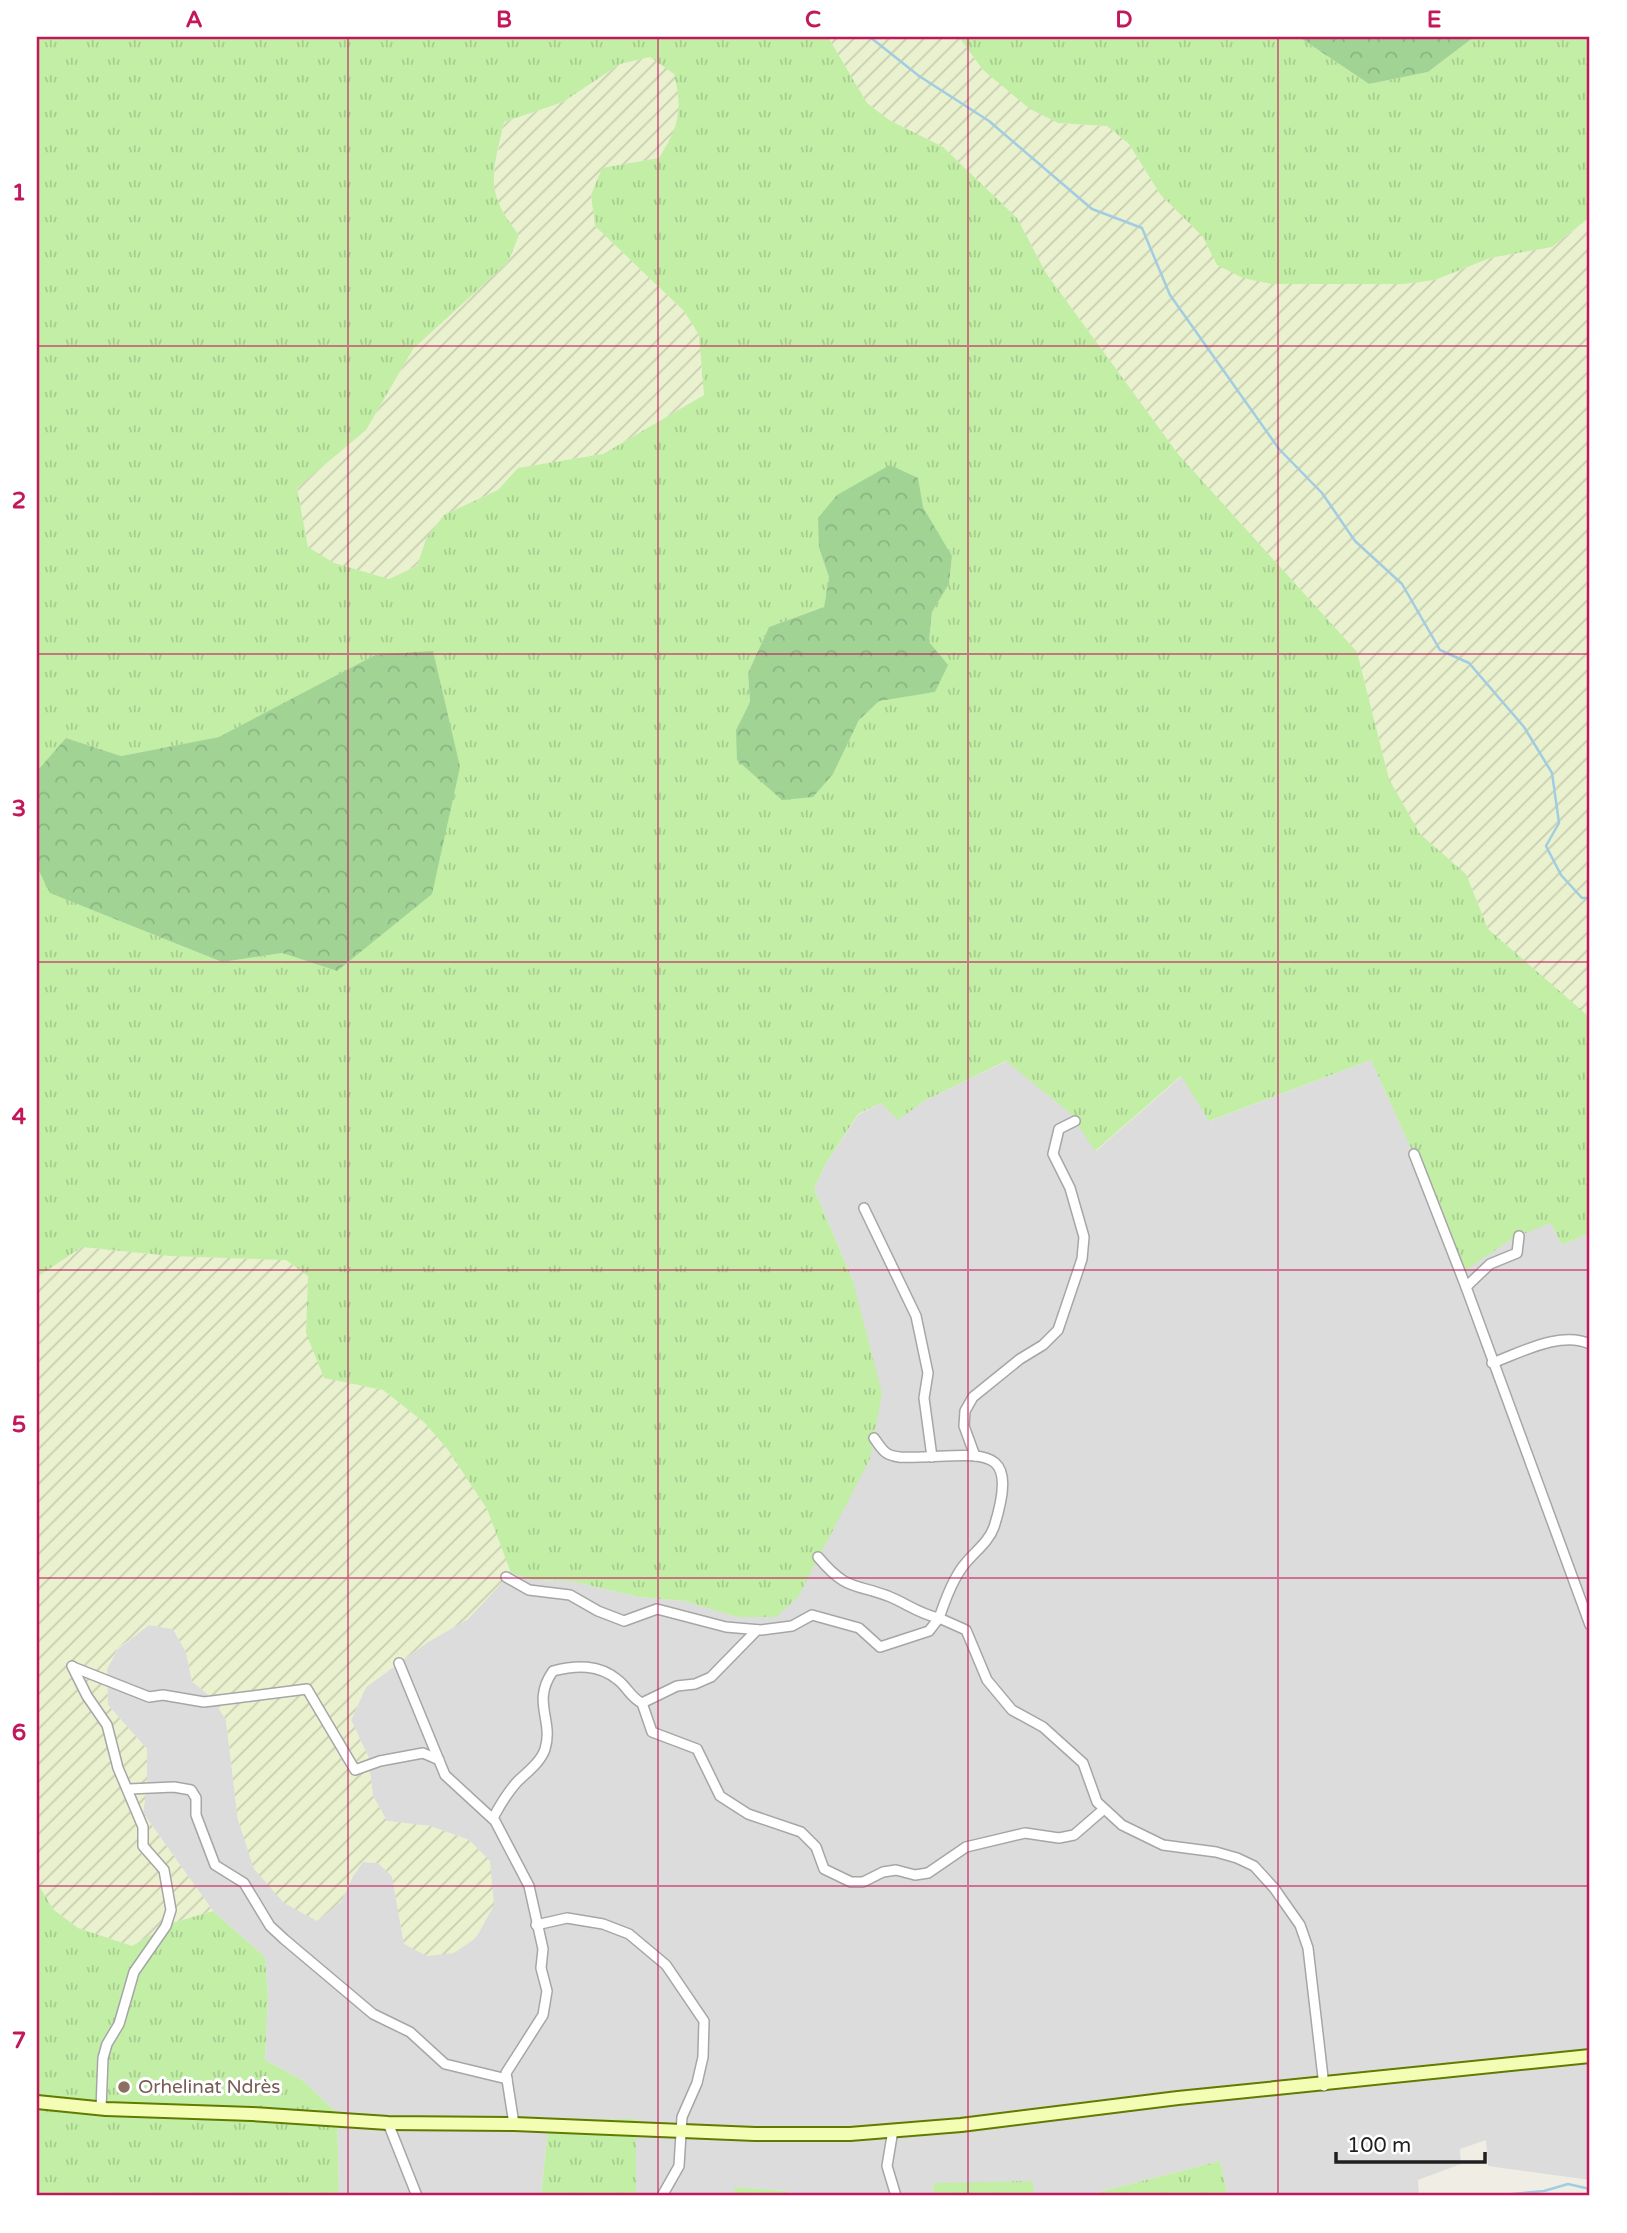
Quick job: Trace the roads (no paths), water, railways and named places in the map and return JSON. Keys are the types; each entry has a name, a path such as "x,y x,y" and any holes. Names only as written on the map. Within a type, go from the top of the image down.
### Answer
{"main road":[{"path":"37,2102 101,2109 252,2114 388,2123 514,2124 801,2135 893,2130 1590,2056"}],"street":[{"path":"975,1455 964,1426 965,1411 973,1397 1020,1359 1043,1345 1058,1330 1070,1302 1084,1237 1070,1188 1053,1154 1059,1129 1075,1121"},
{"path":"1414,1154 1466,1287 1590,1625"},
{"path":"864,1208 916,1316 928,1373 924,1398 932,1457"},
{"path":"1466,1287 1490,1264 1517,1253 1519,1236"},
{"path":"1492,1363 1560,1340 1580,1339 1590,1344"},
{"path":"506,1577 529,1590 570,1595 598,1611 624,1621 657,1609 726,1628 757,1630 792,1626 812,1615 859,1628 880,1647 929,1631 939,1618 962,1569 991,1535 1004,1489 1004,1475 996,1465 975,1455 898,1458 885,1453 874,1438"},
{"path":"818,1557 834,1577 852,1588 890,1597 911,1610 966,1630 988,1681 1012,1710 1043,1727 1083,1763 1097,1802 1122,1825 1146,1839 1237,1858 1254,1867 1270,1882 1300,1926 1308,1948 1324,2086"},
{"path":"642,1703 677,1686 695,1684 711,1677 757,1630"},
{"path":"399,1662 445,1775 492,1818 529,1886 543,1949 541,1968 547,1991 543,2015 506,2073 514,2124"},
{"path":"101,2109 103,2058 107,2044 119,2024 134,1972 166,1926 171,1910 164,1870 143,1846 143,1827 118,1768 107,1725 87,1696 72,1667 149,1697 163,1695 204,1702 307,1689 355,1770 380,1761 423,1753 439,1760"},
{"path":"492,1818 501,1801 544,1752 547,1736 541,1702 546,1681 553,1671 585,1667 603,1670 642,1703 652,1732 697,1749 720,1796 730,1804 801,1832 816,1847 824,1869 851,1882 863,1882 883,1872 896,1870 915,1875 928,1873 966,1847 1025,1833 1059,1838 1074,1835 1104,1809"},
{"path":"129,1789 174,1787 191,1790 196,1798 196,1815 215,1866 244,1883 270,1926 284,1939 373,2014 410,2032 445,2064 507,2078"},
{"path":"536,1925 567,1918 603,1924 629,1934 666,1965 704,2021 704,2057 697,2083 682,2117 679,2165 662,2196"},
{"path":"388,2123 416,2196"},
{"path":"893,2130 887,2166 896,2196"}],"waterway":[{"path":"870,37 919,76 989,121 1092,209 1142,228 1170,295 1279,449 1322,493 1355,541 1402,584 1440,650 1469,663 1524,727 1552,773 1559,823 1546,846 1561,875 1582,898 1590,898"},
{"path":"1490,2196 1544,2191 1568,2184 1590,2189"}],"place":[{"name":"Orhelinat Ndrès","path":"124,2087"}]}
